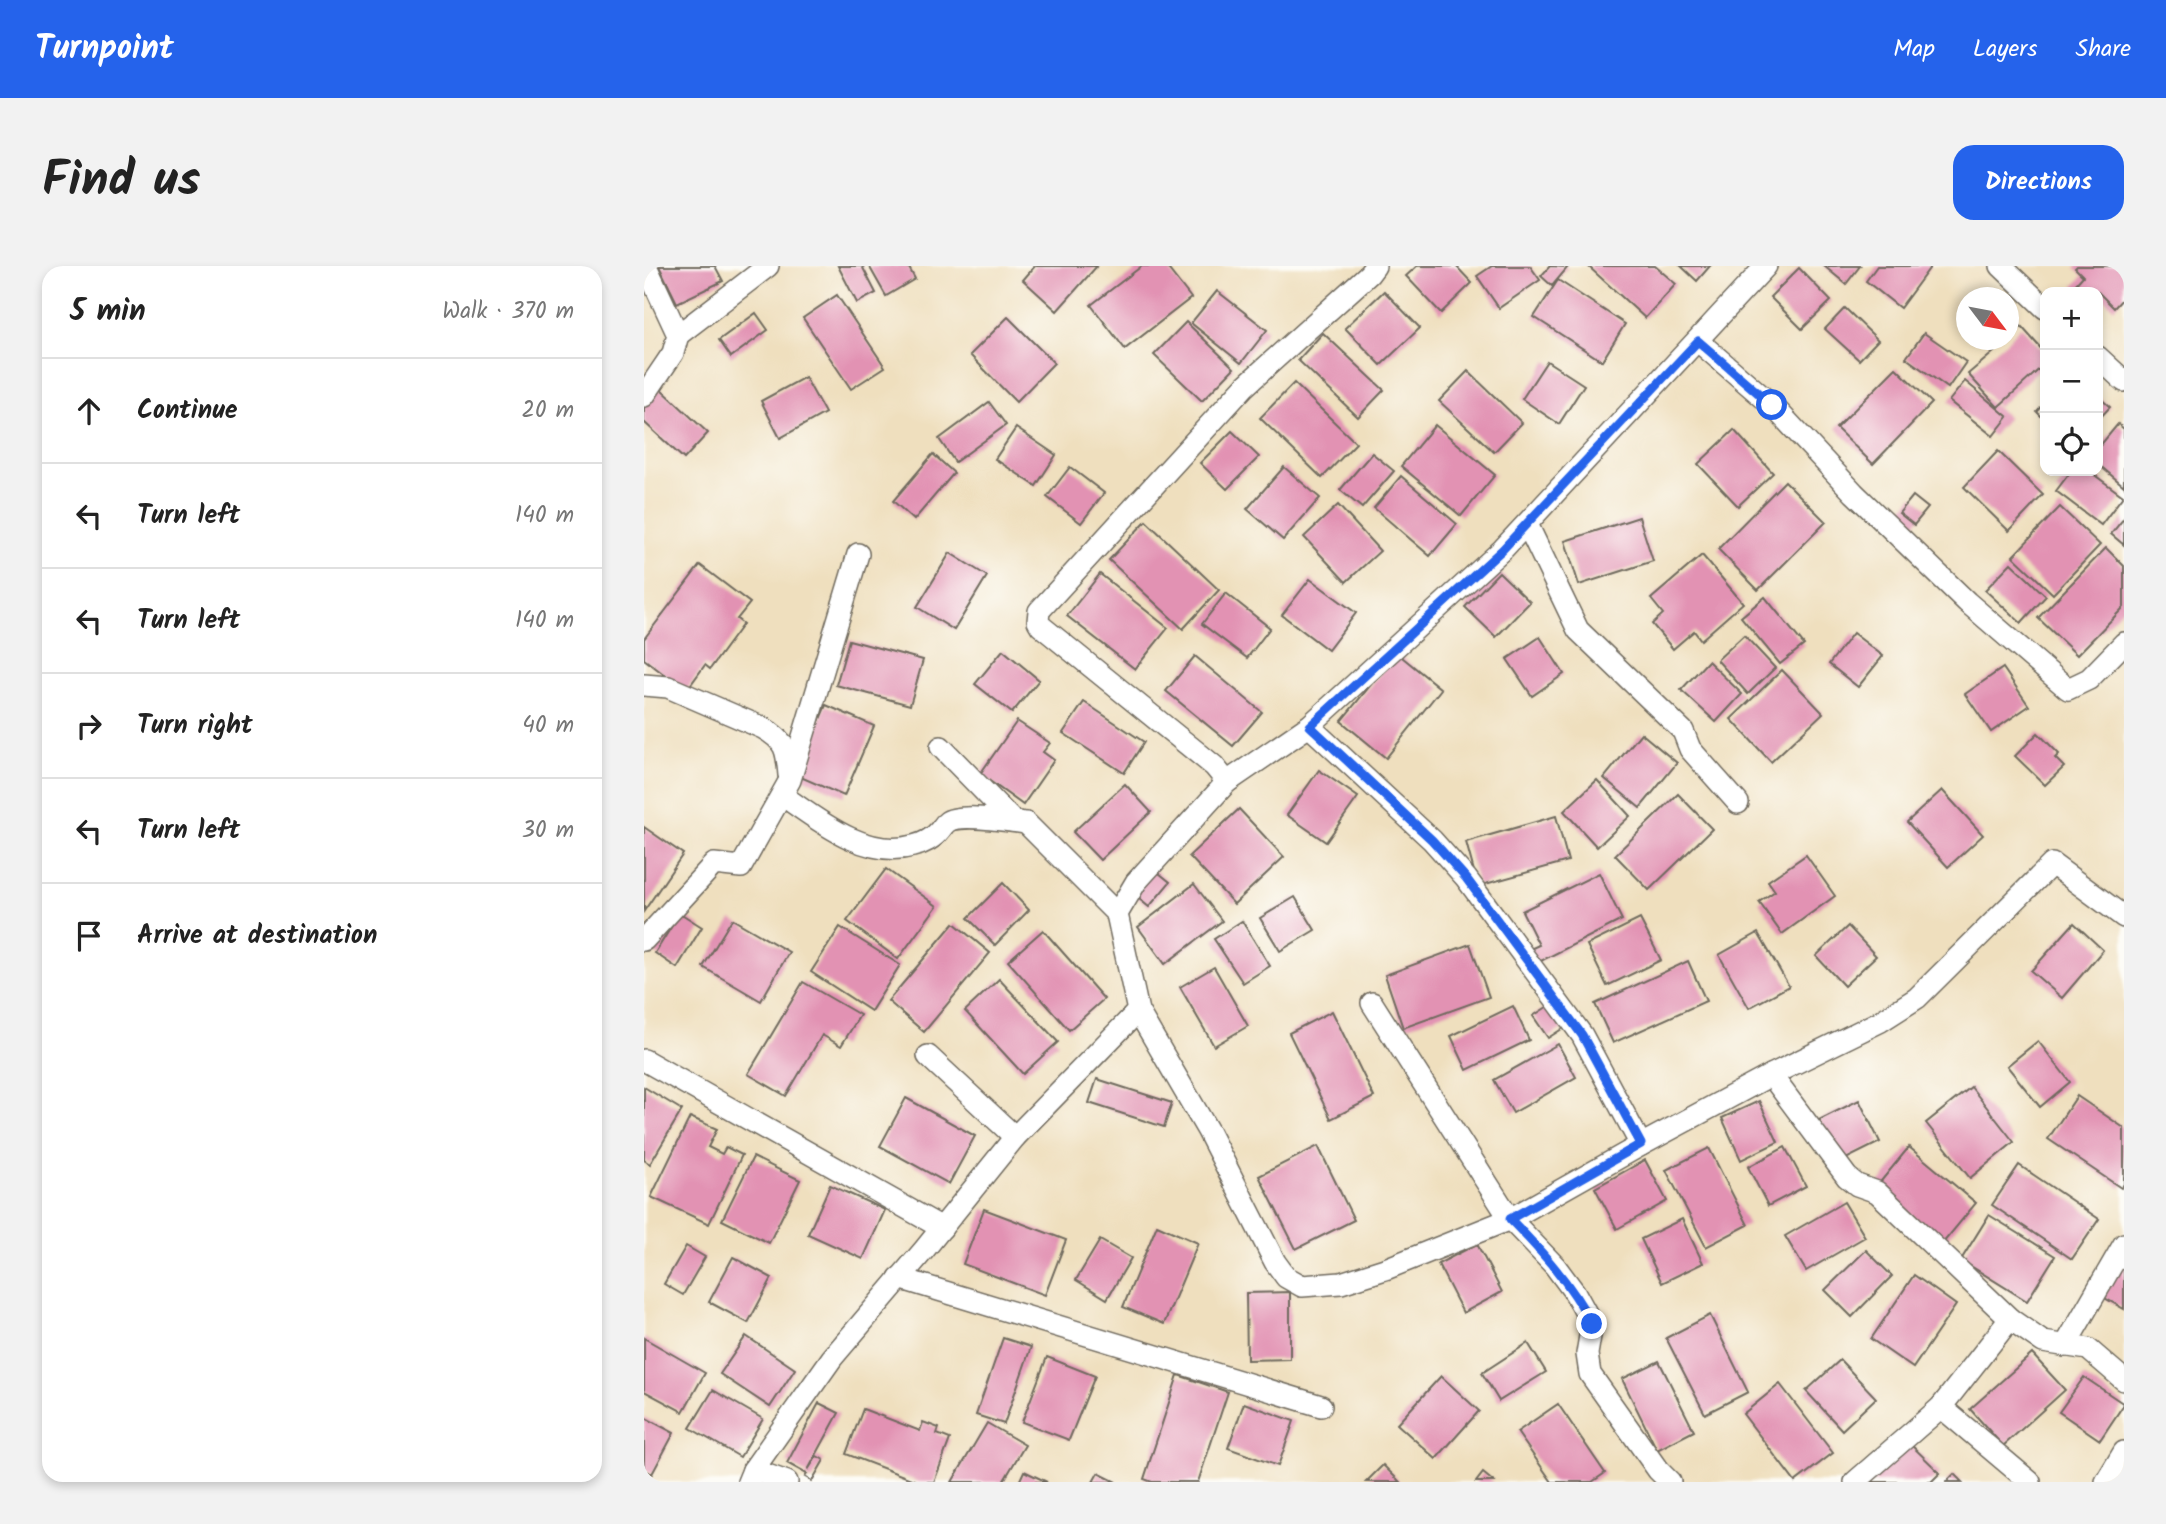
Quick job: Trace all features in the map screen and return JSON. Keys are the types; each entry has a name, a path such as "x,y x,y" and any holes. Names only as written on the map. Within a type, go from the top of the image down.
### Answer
{"street":[{"path":"646,266 678,334"},
{"path":"644,396 673,353 678,334 768,266"},
{"path":"1227,782 1214,766 1041,626 1038,621 1039,611 1245,386 1375,266"},
{"path":"1117,914 1136,882 1227,782 1310,726 1503,549 1766,266"},
{"path":"2001,266 2040,303"},
{"path":"1698,341 1772,405 1854,493 1967,602 2068,689 2089,679 2124,643"},
{"path":"2103,362 2124,381"},
{"path":"1527,524 1578,630 1683,731 1690,749 1738,803"},
{"path":"644,940 714,864 741,867 786,788 858,554"},
{"path":"644,685 668,687 778,737 787,750 786,788"},
{"path":"1310,726 1432,840 1466,878 1582,1035 1641,1144"},
{"path":"941,747 1013,821"},
{"path":"786,788 834,830 872,846 894,849 913,846 930,839 945,822 960,818 1026,823 1117,914 1138,1011 1208,1131 1275,1262 1286,1277 1302,1286 1341,1283 1388,1268 1510,1219 1641,1144 1771,1075 1881,1021 1917,998 2052,864 2124,917"},
{"path":"1372,1003 1510,1219 1555,1266 1576,1293 1592,1324 1587,1354 1590,1374 1658,1470 1670,1482"},
{"path":"787,1482 751,1476 832,1358 1015,1137 1138,1011"},
{"path":"928,1056 1015,1137"},
{"path":"644,1060 942,1228"},
{"path":"1771,1075 1847,1177 1857,1185 1877,1192 2010,1320 2043,1342 2088,1349 2124,1380"},
{"path":"2065,1346 2124,1244"},
{"path":"899,1278 1321,1406"},
{"path":"1855,1482 1941,1407 2010,1320"},
{"path":"1941,1407 2031,1482"},
{"path":"2106,1482 2124,1452"}],"building":[{"path":"659,266 715,266 723,281 677,303"},
{"path":"838,266 862,266 876,293 857,303"},
{"path":"869,266 908,266 915,279 886,296"},
{"path":"1035,266 1097,266 1057,311 1023,280"},
{"path":"1142,266 1166,266 1191,298 1125,349 1091,305"},
{"path":"1417,266 1456,266 1472,283 1441,313 1406,276"},
{"path":"1492,266 1530,266 1540,280 1499,308 1477,276"},
{"path":"1550,266 1568,267 1552,286 1541,276"},
{"path":"1590,266 1655,266 1676,284 1645,318"},
{"path":"1681,266 1710,266 1697,281"},
{"path":"1824,266 1860,266 1846,284"},
{"path":"1877,266 1931,266 1900,308 1866,281"},
{"path":"2124,266 2124,297 2114,308 2103,297 2103,287 2075,287 2083,276 2075,268"},
{"path":"1799,268 1831,301 1802,329 1770,297"},
{"path":"1558,280 1625,324 1602,361 1534,317"},
{"path":"1217,291 1267,330 1241,363 1191,323"},
{"path":"1384,291 1420,328 1381,365 1345,328"},
{"path":"837,295 885,367 851,389 803,318"},
{"path":"1845,308 1878,340 1859,360 1825,329"},
{"path":"756,313 768,330 731,357 719,340"},
{"path":"1008,317 1054,363 1016,402 970,355"},
{"path":"1186,322 1234,368 1202,401 1154,355"},
{"path":"2021,326 2040,347 2040,369 1998,407 1968,374 1996,350 2019,350"},
{"path":"1323,333 1384,390 1358,417 1298,360"},
{"path":"1924,333 1966,362 1948,388 1906,358"},
{"path":"1547,361 1584,385 1559,424 1522,399"},
{"path":"1896,368 1932,403 1873,464 1836,428"},
{"path":"1468,371 1522,423 1494,452 1439,401"},
{"path":"805,377 825,413 780,438 761,401"},
{"path":"1965,381 2008,417 1993,436 1949,401"},
{"path":"1294,383 1356,443 1322,478 1260,418"},
{"path":"660,388 708,433 684,459 644,422 644,405"},
{"path":"2103,401 2110,407 2103,415"},
{"path":"989,402 1006,425 955,462 939,439"},
{"path":"2118,424 2124,429 2124,486 2103,468 2103,442"},
{"path":"1435,425 1495,475 1461,516 1401,466"},
{"path":"1016,428 1056,455 1036,486 995,459"},
{"path":"1734,430 1773,473 1738,506 1698,464"},
{"path":"1232,431 1259,457 1227,489 1200,463"},
{"path":"1998,451 2043,495 2009,531 1964,487"},
{"path":"1372,453 1394,471 1362,508 1340,490"},
{"path":"933,454 954,473 914,520 893,501"},
{"path":"1070,467 1104,493 1081,523 1047,497"},
{"path":"1284,467 1320,498 1283,540 1247,509"},
{"path":"1401,476 1457,524 1430,556 1374,508"},
{"path":"2067,476 2096,476 2123,496 2101,525 2056,491"},
{"path":"1785,481 1826,522 1758,590 1718,549"},
{"path":"1913,496 1928,508 1914,525 1899,513"},
{"path":"1338,505 1380,551 1346,582 1304,537"},
{"path":"2060,507 2100,545 2053,594 2013,556"},
{"path":"1639,517 1653,561 1579,585 1565,541"},
{"path":"2124,518 2124,545 2111,534"},
{"path":"1146,521 1219,590 1183,629 1109,560"},
{"path":"2106,548 2124,566 2124,607 2077,655 2038,618"},
{"path":"950,553 987,576 954,630 917,607"},
{"path":"1702,555 1743,603 1701,640 1694,631 1673,649 1652,624 1663,614 1651,599"},
{"path":"2011,563 2046,596 2021,623 1985,590"},
{"path":"700,565 750,603 737,619 743,624 710,669 705,665 686,691 644,659 644,639"},
{"path":"1499,572 1530,602 1496,637 1465,607"},
{"path":"1100,574 1168,628 1135,669 1067,616"},
{"path":"1310,579 1356,613 1328,650 1282,615"},
{"path":"1226,593 1270,628 1247,658 1202,624"},
{"path":"1765,597 1804,645 1780,664 1741,617"},
{"path":"1853,633 1883,656 1858,687 1829,664"},
{"path":"1744,635 1775,668 1748,694 1717,660"},
{"path":"1540,637 1564,674 1532,696 1507,659"},
{"path":"849,640 923,660 910,705 836,685"},
{"path":"1003,650 1039,680 1012,713 975,684"},
{"path":"1397,653 1441,689 1386,758 1341,721"},
{"path":"1195,656 1262,712 1233,746 1166,691"},
{"path":"1708,661 1742,694 1716,722 1681,690"},
{"path":"2003,668 2029,706 1991,732 1965,694"},
{"path":"1782,670 1823,713 1771,762 1731,719"},
{"path":"1084,702 1144,742 1124,773 1063,733"},
{"path":"826,705 874,726 844,796 796,775"},
{"path":"1017,721 1050,743 1043,752 1054,760 1023,805 980,774"},
{"path":"1641,733 1677,763 1640,808 1604,778"},
{"path":"2038,733 2059,754 2055,758 2064,767 2045,785 2015,756"},
{"path":"1319,770 1358,797 1326,842 1287,815"},
{"path":"1597,780 1630,816 1597,847 1564,811"},
{"path":"1125,784 1151,812 1100,860 1073,832"},
{"path":"1942,790 1983,835 1948,867 1907,822"},
{"path":"1678,794 1712,829 1649,890 1615,855"},
{"path":"1239,809 1284,857 1234,904 1189,856"},
{"path":"1556,816 1568,861 1478,886 1466,842"},
{"path":"644,827 683,854 644,911"},
{"path":"1806,855 1835,896 1782,934 1759,902 1775,891 1768,881"},
{"path":"886,869 937,906 898,959 847,921"},
{"path":"1154,869 1170,882 1149,907 1133,894"},
{"path":"1599,873 1622,920 1537,963 1530,949 1539,945 1522,911"},
{"path":"1003,883 1029,910 995,945 968,918"},
{"path":"1194,884 1222,921 1165,964 1138,927"},
{"path":"1295,897 1315,930 1280,951 1260,918"},
{"path":"680,913 702,927 677,968 655,953"},
{"path":"732,919 789,952 761,1001 703,967"},
{"path":"1640,919 1661,960 1607,986 1587,945"},
{"path":"1242,921 1270,966 1243,983 1214,939"},
{"path":"954,923 990,953 924,1032 888,1001"},
{"path":"2074,923 2103,950 2062,998 2031,971"},
{"path":"1848,926 1876,956 1844,986 1816,956"},
{"path":"840,927 900,965 871,1011 811,972"},
{"path":"1043,930 1104,999 1069,1030 1008,961"},
{"path":"1758,933 1789,986 1749,1008 1719,955"},
{"path":"1470,944 1489,997 1403,1028 1385,975"},
{"path":"1688,961 1706,1001 1613,1043 1595,1004"},
{"path":"1214,967 1248,1026 1214,1046 1180,987"},
{"path":"999,979 1058,1042 1023,1074 965,1011"},
{"path":"803,982 860,1015 841,1046 822,1035 786,1096 748,1074"},
{"path":"1550,1005 1565,1027 1548,1038 1533,1016"},
{"path":"1513,1006 1529,1040 1467,1070 1451,1036"},
{"path":"1332,1011 1374,1097 1331,1119 1289,1033"},
{"path":"2038,1041 2070,1082 2040,1107 2007,1066"},
{"path":"1558,1044 1576,1077 1513,1113 1494,1080"},
{"path":"1097,1079 1172,1103 1164,1127 1089,1103"},
{"path":"644,1087 682,1110 650,1164 644,1160"},
{"path":"1971,1087 2014,1142 1970,1178 1926,1123"},
{"path":"2077,1096 2124,1128 2124,1184 2121,1188 2048,1139"},
{"path":"906,1098 975,1136 949,1184 880,1146"},
{"path":"1859,1100 1880,1142 1840,1162 1819,1120"},
{"path":"1759,1101 1778,1142 1741,1160 1722,1118"},
{"path":"690,1117 717,1129 708,1147 722,1154 726,1147 742,1155 709,1224 651,1197"},
{"path":"1318,1146 1354,1220 1296,1249 1259,1176"},
{"path":"1785,1147 1806,1186 1768,1206 1748,1167"},
{"path":"1909,1147 1976,1203 1943,1243 1877,1186"},
{"path":"1709,1148 1748,1225 1706,1247 1666,1170"},
{"path":"753,1157 800,1180 769,1243 722,1220"},
{"path":"1645,1160 1667,1201 1617,1229 1595,1188"},
{"path":"2019,1165 2099,1219 2072,1259 1992,1205"},
{"path":"830,1185 885,1210 863,1259 808,1234"},
{"path":"1844,1202 1865,1237 1806,1271 1785,1236"},
{"path":"984,1209 1066,1240 1045,1295 963,1264"},
{"path":"1989,1215 2055,1256 2027,1301 1961,1260"},
{"path":"1682,1219 1703,1263 1662,1283 1641,1239"},
{"path":"1157,1225 1198,1243 1164,1324 1123,1307"},
{"path":"1100,1240 1131,1258 1107,1299 1076,1280"},
{"path":"1477,1244 1502,1292 1463,1313 1438,1264"},
{"path":"686,1246 705,1257 683,1295 664,1284"},
{"path":"1866,1250 1892,1276 1852,1317 1825,1290"},
{"path":"733,1257 772,1278 748,1323 709,1302"},
{"path":"2124,1259 2124,1309 2103,1297"},
{"path":"1914,1275 1956,1305 1913,1368 1871,1339"},
{"path":"1290,1292 1290,1359 1247,1360 1246,1293"},
{"path":"1710,1315 1748,1392 1705,1414 1666,1338"},
{"path":"746,1336 795,1369 770,1407 720,1374"},
{"path":"644,1338 705,1373 683,1412 644,1391"},
{"path":"1003,1338 1031,1347 1004,1424 976,1415"},
{"path":"1528,1343 1546,1372 1499,1401 1482,1373"},
{"path":"2032,1354 2065,1390 2003,1446 1970,1409"},
{"path":"1047,1357 1095,1376 1069,1440 1022,1422"},
{"path":"1840,1360 1876,1398 1842,1430 1806,1391"},
{"path":"1659,1361 1694,1431 1657,1450 1622,1379"},
{"path":"1178,1375 1228,1392 1198,1482 1152,1482 1144,1479"},
{"path":"1441,1376 1479,1411 1436,1459 1397,1424"},
{"path":"2084,1377 2124,1404 2100,1440 2059,1412"},
{"path":"1780,1384 1833,1453 1795,1482 1743,1414"},
{"path":"713,1390 763,1419 740,1457 690,1428"},
{"path":"819,1403 839,1413 808,1470 817,1456 824,1460 812,1481 805,1477 807,1474 787,1463"},
{"path":"1244,1403 1294,1421 1278,1466 1228,1448"},
{"path":"1558,1404 1605,1473 1592,1482 1552,1482 1517,1432"},
{"path":"863,1409 920,1431 923,1422 939,1428 937,1434 950,1439 934,1482 919,1482 846,1454"},
{"path":"644,1417 674,1433 652,1474 644,1470"},
{"path":"987,1423 1025,1445 1003,1482 952,1482"},
{"path":"1906,1440 1940,1473 1931,1482 1864,1482"},
{"path":"1383,1465 1400,1482 1366,1482"},
{"path":"1024,1471 1047,1482 1019,1482"},
{"path":"1098,1473 1116,1482 1093,1482"},
{"path":"1483,1473 1494,1482 1476,1482"},
{"path":"1954,1474 1962,1482 1946,1482"}],"route":[{"path":"1592,1324 1576,1293 1555,1266 1510,1219 1641,1144 1582,1035 1466,878 1432,840 1310,726 1503,549 1698,341 1772,405"}]}
